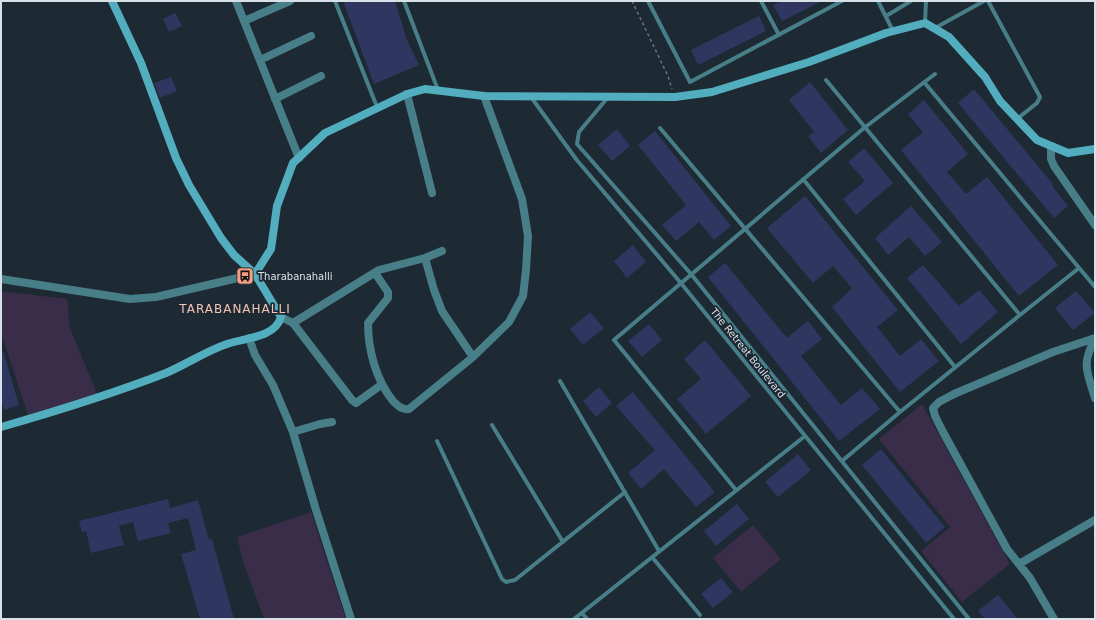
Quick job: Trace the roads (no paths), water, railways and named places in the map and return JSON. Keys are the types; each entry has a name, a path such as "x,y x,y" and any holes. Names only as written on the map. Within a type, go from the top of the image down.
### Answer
{"street":[{"path":"112,1 141,63 176,158 189,185 221,238 234,254 255,274 281,317 293,323 352,400 356,403 381,385"},
{"path":"236,1 298,158"},
{"path":"244,21 290,1"},
{"path":"1,279 130,299 156,297 255,274 271,249 277,206 293,163 326,133 407,94 425,89 484,96 675,96 712,92 809,62 893,31 925,23 949,37 985,78 1000,101 1037,140 1068,153 1095,148"},
{"path":"260,60 311,36"},
{"path":"275,99 321,76"},
{"path":"407,94 432,193"},
{"path":"375,273 388,292 388,298 368,323 374,363 381,385 400,408 409,409 473,356 509,322 523,296 528,236 522,199 484,96"},
{"path":"1052,146 1051,160 1054,166 1095,225"},
{"path":"293,323 375,273 425,258 442,251"},
{"path":"425,258 434,290 442,311 473,356"},
{"path":"1,427 71,407 167,372 226,344 260,336 274,328 280,322 281,317"},
{"path":"249,338 255,355 273,385 293,432 351,619"},
{"path":"1095,338 1086,357 1087,371 1095,398"},
{"path":"1054,619 1030,578 1007,549 943,432 935,416 933,408 939,402 954,394 1053,352 1095,338"},
{"path":"293,432 332,422"},
{"path":"1019,564 1095,520"}],"lane":[{"path":"335,1 377,108"},
{"path":"404,1 438,90"},
{"path":"648,1 690,82 842,1"},
{"path":"761,1 779,35"},
{"path":"878,1 893,31"},
{"path":"886,16 911,1"},
{"path":"925,23 926,1"},
{"path":"934,28 984,1"},
{"path":"988,1 1040,98 1037,103 1016,119"},
{"path":"736,490 614,340 680,282 864,128 935,74"},
{"path":"826,80 864,128 1020,315"},
{"path":"924,82 1095,287"},
{"name":"The Retreat Boulevard","path":"530,96 576,159 680,282 952,618"},
{"path":"609,96 579,132 577,144 690,274 969,619"},
{"path":"660,128 900,412"},
{"path":"803,179 955,367"},
{"path":"842,461 955,367 1079,268"},
{"path":"560,381 659,551"},
{"path":"492,425 563,542"},
{"path":"574,619 804,436"},
{"path":"437,441 502,579 506,582 516,580 625,492"},
{"path":"652,557 700,615"},
{"path":"582,613 587,619"}],"place":[{"name":"Tharabanahalli","path":"245,276"}],"district":[{"name":"TARABANAHALLI","path":"235,309"}]}
